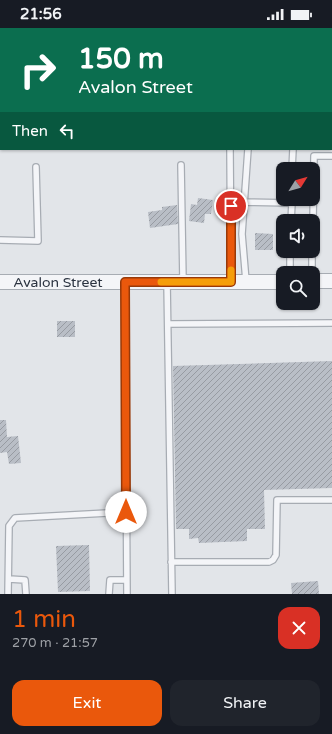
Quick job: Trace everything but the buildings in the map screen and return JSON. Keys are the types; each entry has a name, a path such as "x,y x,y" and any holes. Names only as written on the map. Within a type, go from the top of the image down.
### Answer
{"street":[{"path":"320,282 332,281"},
{"name":"Avalon Street","path":"0,282 276,282"}],"lane":[{"path":"230,150 231,282"},
{"path":"246,282 242,234 248,150"},
{"path":"292,162 293,150"},
{"path":"313,214 314,156 332,156"},
{"path":"181,165 183,282"},
{"path":"0,240 38,241 36,167"},
{"path":"244,202 276,201"},
{"path":"125,282 126,594"},
{"path":"167,282 172,594"},
{"path":"168,324 332,323"},
{"path":"171,562 269,562 273,560 276,555 277,500 332,500"},
{"path":"8,594 9,526 15,518 126,512"},
{"path":"8,579 25,580 26,594"},
{"path":"109,594 110,580 126,580"}],"slow traffic":[{"path":"161,282 231,282 231,270"}],"route":[{"path":"126,512 125,282 231,282 231,206"}]}
